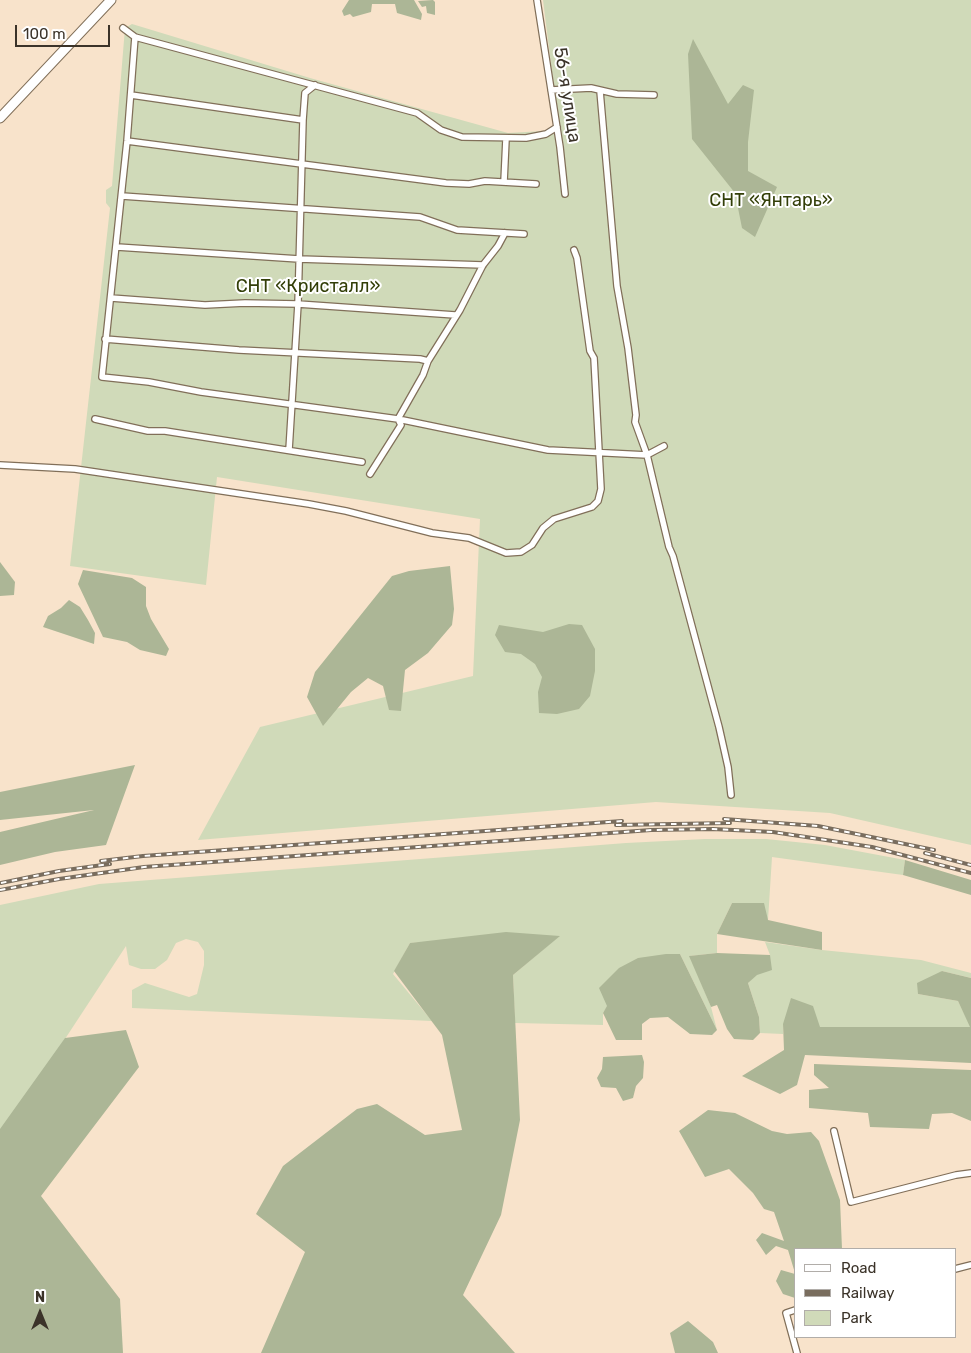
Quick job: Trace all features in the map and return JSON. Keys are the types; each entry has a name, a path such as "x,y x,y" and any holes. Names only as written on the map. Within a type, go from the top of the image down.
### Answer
{"main road":[{"path":"0,118 111,0"}],"street":[{"name":"56-я улица","path":"537,0 557,127 565,194"},
{"path":"123,28 135,37 417,113 441,130 462,137 506,139 546,134 557,127"},
{"path":"135,37 122,196 102,377 149,382 293,406 398,419 548,450 647,455 664,446"},
{"path":"289,450 300,259 303,120 305,93 315,85"},
{"path":"551,90 592,88 617,94 654,95"},
{"path":"600,91 622,324 630,367 636,415 635,422 647,455 669,547 719,726 728,767 731,795"},
{"path":"131,95 303,120"},
{"path":"504,182 506,139"},
{"path":"127,141 446,183 504,182 536,184"},
{"path":"122,196 302,211 420,217 457,230 524,234"},
{"path":"398,419 423,376 428,361 479,277 483,265 498,246 505,233"},
{"path":"117,246 300,259 483,265"},
{"path":"0,465 75,469 99,475 309,504 346,511 432,533 469,538 488,548 506,553 520,552 528,548 543,528 554,519 592,507 598,501 602,480 594,358 590,351 577,258 574,250"},
{"path":"111,298 205,305 298,304 455,315"},
{"path":"106,339 239,350 420,359 428,361"},
{"path":"95,419 148,431 165,431 362,462"},
{"path":"370,474 401,424 398,419"},
{"path":"834,1131 851,1202 956,1175 971,1173"},
{"path":"956,1270 971,1265"},
{"path":"794,1310 786,1313 797,1353"}],"green space":[{"path":"349,0 414,0 422,14 421,20 397,13 395,4 372,4 371,12 353,17 350,14 344,16 342,11"},
{"path":"433,0 435,2 435,15 427,13 426,6 422,7 418,1"},
{"path":"543,0 971,0 971,845 830,813 656,802 198,840 260,727 473,676 480,519 217,477 206,585 70,566 110,208 106,203 106,190 112,186 125,28 132,24 310,78 508,133 544,131 560,136"},
{"path":"693,39 728,104 743,85 754,90 748,142 748,171 777,187 755,237 742,228 735,193 692,139 688,54"},
{"path":"0,562 15,582 14,595 0,596"},
{"path":"450,566 454,609 452,625 428,653 405,670 401,711 389,710 383,686 368,678 351,692 323,726 307,697 315,672 392,576 409,571"},
{"path":"83,570 132,578 146,587 146,606 151,619 169,649 166,656 140,650 127,642 103,637 78,584"},
{"path":"69,600 80,607 88,620 95,633 94,644 43,627 48,616 61,608"},
{"path":"569,624 582,625 595,649 595,671 590,696 579,709 557,714 539,713 538,692 542,677 535,664 521,654 505,652 495,635 499,625 543,632"},
{"path":"135,765 106,845 55,852 0,865 0,832 94,810 0,820 0,792"},
{"path":"705,839 766,839 825,845 905,860 903,875 772,857 768,920 732,903 717,934 717,953 690,956 711,1007 717,1030 680,954 607,1007 603,1013 603,1025 515,1023 513,975 559,936 410,943 393,974 432,1021 132,1008 132,990 145,983 189,997 197,994 204,965 204,951 198,942 186,939 176,943 167,960 155,969 141,969 129,965 126,946 0,1138 0,905 99,884 626,843"},
{"path":"905,860 971,880 971,895 903,875"},
{"path":"732,903 764,903 768,920 822,932 822,950 717,934"},
{"path":"506,932 560,936 513,975 520,1120 501,1215 463,1295 515,1353 261,1353 305,1252 256,1214 283,1166 357,1109 377,1104 425,1135 462,1130 442,1035 394,971 410,943"},
{"path":"765,942 921,960 971,973 971,978 942,971 918,994 958,1001 971,1027 819,1027 783,1024 783,1034 760,1033 759,1017 748,983 770,955"},
{"path":"717,953 770,955 772,970 757,975 748,983 759,1017 760,1033 753,1040 734,1039 727,1029 717,1005 711,1007 689,956"},
{"path":"680,954 717,1030 712,1035 690,1034 668,1017 650,1018 642,1024 642,1040 616,1040 603,1013 607,1006 599,988 619,968 638,958"},
{"path":"942,971 971,978 971,1063 805,1055 797,1085 780,1094 742,1076 784,1050 783,1024 791,998 813,1006 820,1027 970,1027 958,1001 918,994 917,983"},
{"path":"126,1030 139,1067 41,1196 120,1299 123,1353 0,1353 0,1129 65,1038"},
{"path":"642,1055 644,1062 643,1078 636,1086 633,1098 623,1101 616,1088 601,1087 597,1078 602,1069 603,1057"},
{"path":"814,1064 971,1070 971,1121 952,1113 932,1114 929,1129 870,1127 868,1113 809,1108 809,1090 829,1088 814,1075"},
{"path":"708,1110 735,1113 772,1131 787,1134 811,1132 819,1141 840,1200 842,1248 794,1248 794,1270 788,1250 776,1246 766,1255 756,1240 762,1233 784,1241 774,1212 764,1209 753,1193 729,1169 705,1177 679,1131"},
{"path":"781,1270 794,1274 794,1298 783,1294 776,1281"},
{"path":"688,1321 713,1342 718,1353 675,1353 670,1333"}],"railway":[{"path":"724,819 818,826 934,850"},
{"path":"101,861 143,856 622,821"},
{"path":"616,825 730,823"},
{"path":"0,890 59,879 144,867 651,830 713,829 773,832 872,847 971,873"},
{"path":"925,853 971,865"},
{"path":"1,883 59,871 110,864"}],"park label":[{"name":"СНТ «Янтарь»","path":"771,201"},
{"name":"СНТ «Кристалл»","path":"308,287"}]}
